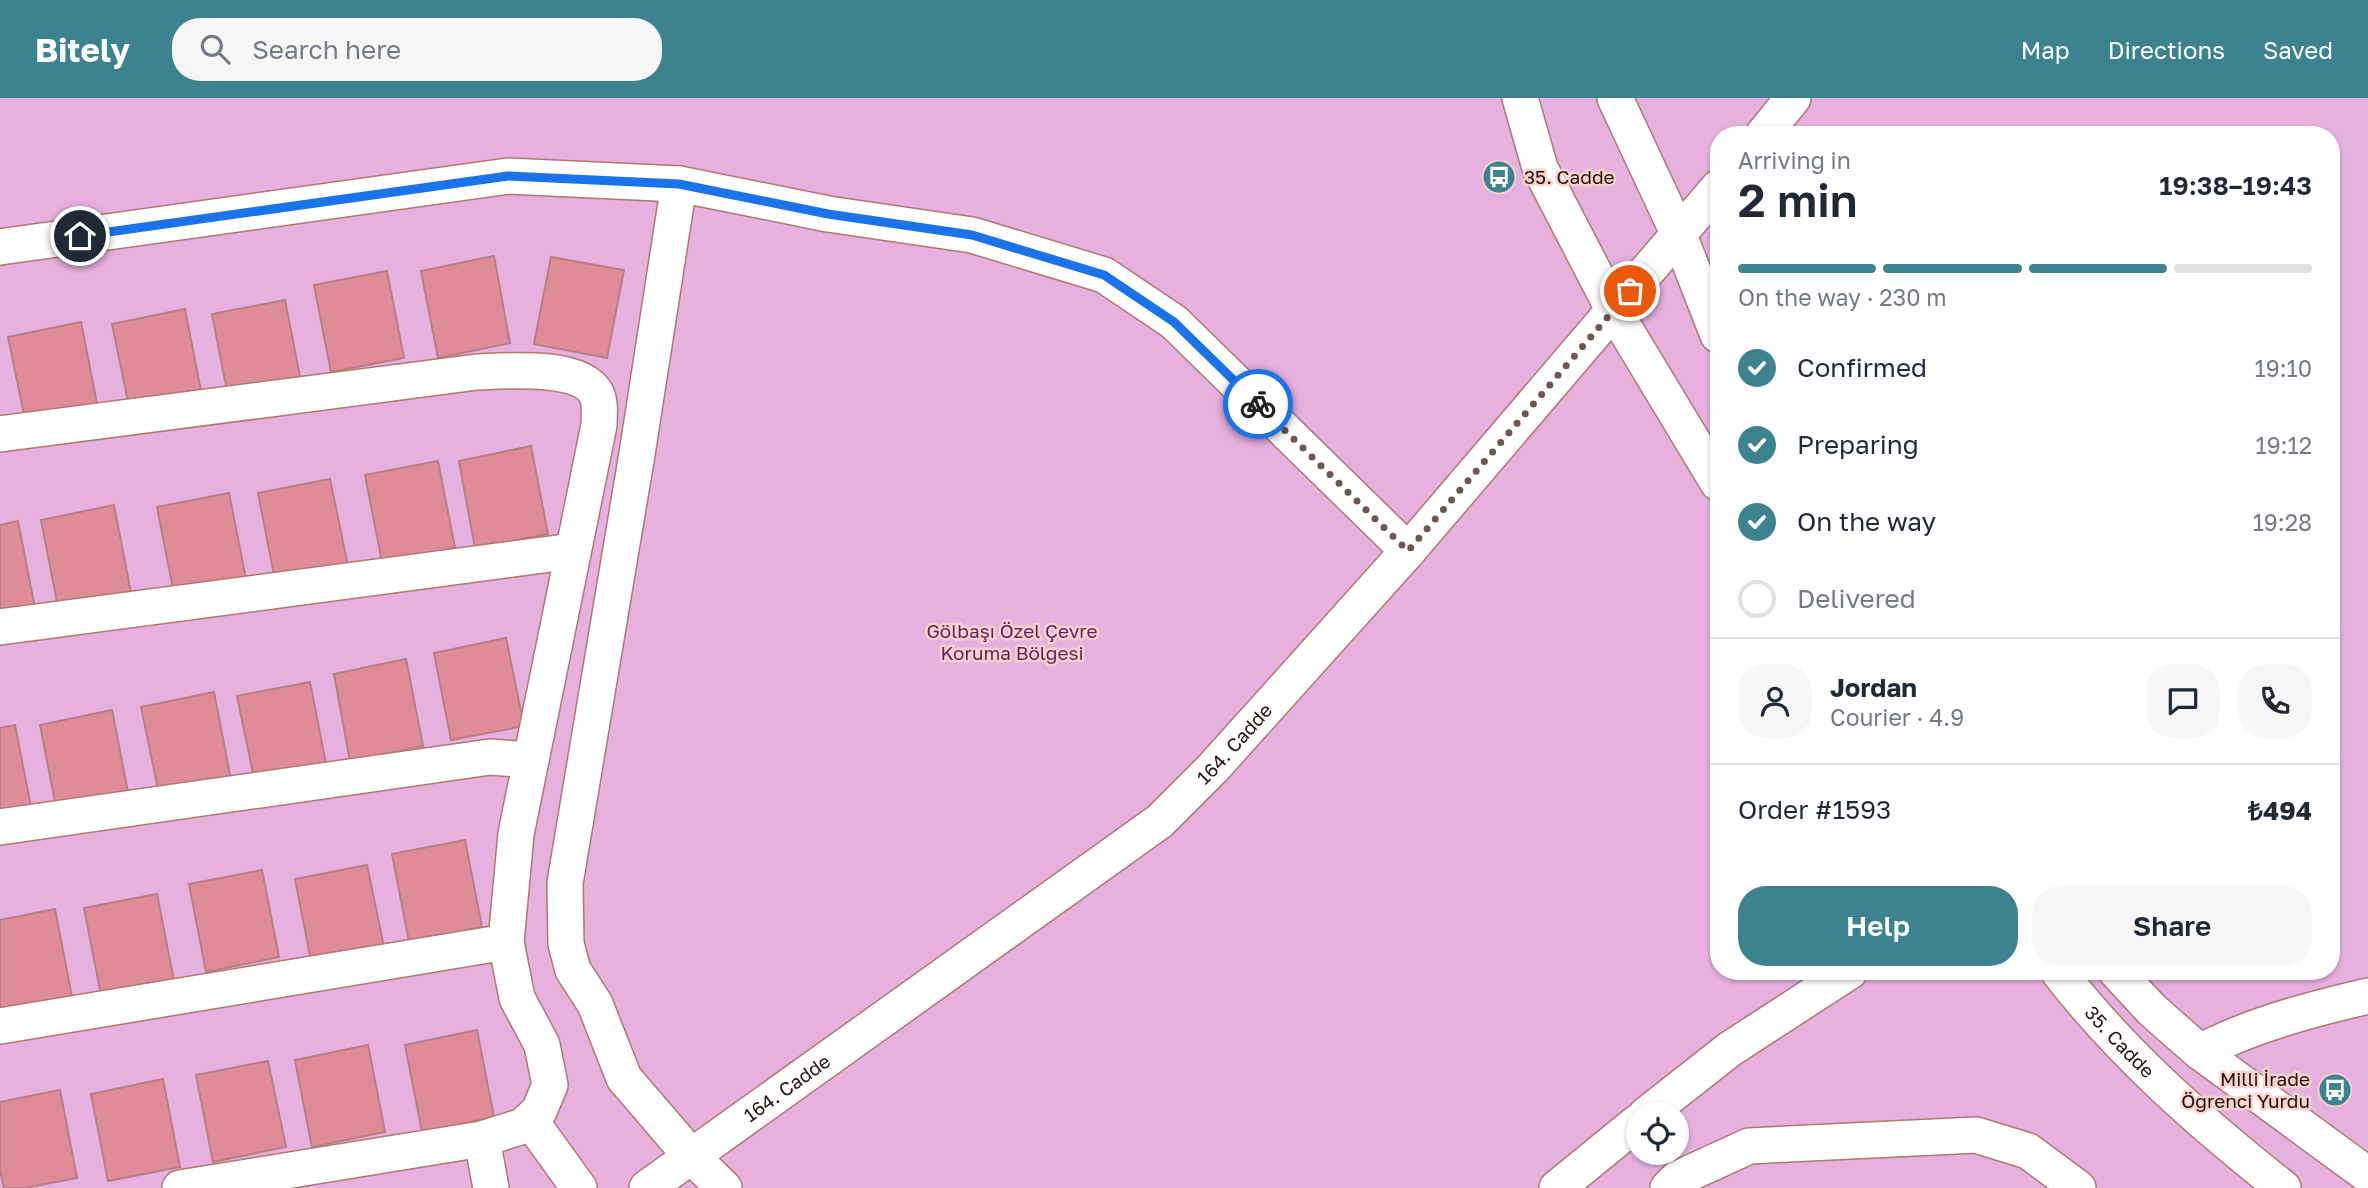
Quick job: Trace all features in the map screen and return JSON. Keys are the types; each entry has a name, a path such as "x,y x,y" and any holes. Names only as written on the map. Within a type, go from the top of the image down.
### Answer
{"street":[{"path":"1520,98 1540,167 1614,309 1710,470"},
{"path":"1615,98 1679,235 1710,314"},
{"path":"1770,126 1793,98"},
{"path":"0,247 508,176 679,184 828,214 972,235 1104,275 1174,322 1408,551"},
{"path":"679,184 638,454 565,883 565,932 573,970 595,1004 624,1077 691,1156 724,1188"},
{"name":"164. Cadde","path":"647,1188 1160,821 1213,768 1408,551 1710,198"},
{"path":"0,434 477,372 554,373 583,381 596,393 600,406 599,425 516,834 506,942 517,998 542,1045 548,1063 550,1085 540,1111 523,1126 482,1139 180,1188"},
{"path":"0,627 573,551"},
{"path":"0,827 490,757 531,760"},
{"path":"0,1026 506,942"},
{"path":"1663,1102 1730,1049 1836,980"},
{"name":"35. Cadde","path":"2065,980 2092,1014 2166,1089 2283,1188"},
{"path":"2124,980 2152,1010 2200,1052 2368,1175"},
{"path":"2200,1052 2224,1040 2368,996"},
{"path":"530,1120 579,1188"},
{"path":"1557,1188 1626,1132"},
{"path":"1668,1188 1677,1179 1749,1146 1976,1135 2028,1152 2078,1188"},
{"path":"482,1139 491,1188"}],"green space":[{"name":"Gölbaşı Özel Çevre Koruma Bölgesi","path":"0,98 2368,98 2368,1188 0,1188"}],"building":[{"path":"494,256 510,343 438,358 421,271"},
{"path":"551,257 624,270 607,358 534,344"},
{"path":"387,271 404,358 331,372 314,285"},
{"path":"285,300 302,387 229,401 212,314"},
{"path":"185,309 202,396 130,411 112,324"},
{"path":"81,322 98,409 26,424 8,337"},
{"path":"531,446 548,534 475,548 459,461"},
{"path":"438,461 455,548 382,562 365,475"},
{"path":"330,479 348,566 275,580 258,493"},
{"path":"229,493 246,579 174,594 157,507"},
{"path":"114,505 131,593 58,607 41,520"},
{"path":"18,521 35,608 0,615 0,525"},
{"path":"506,638 524,726 451,740 434,653"},
{"path":"406,659 423,746 350,761 334,674"},
{"path":"310,682 327,769 255,783 237,696"},
{"path":"214,692 231,780 159,794 141,707"},
{"path":"112,710 129,797 57,812 40,725"},
{"path":"15,725 32,812 0,818 0,728"},
{"path":"465,840 482,927 409,942 392,854"},
{"path":"367,865 385,952 312,966 295,879"},
{"path":"262,870 279,957 206,972 189,884"},
{"path":"157,894 174,981 101,995 84,908"},
{"path":"55,909 72,997 0,1011 0,920"},
{"path":"477,1030 494,1117 422,1132 405,1045"},
{"path":"368,1045 385,1132 312,1147 295,1060"},
{"path":"268,1061 286,1147 213,1162 196,1075"},
{"path":"163,1079 180,1167 108,1181 91,1094"},
{"path":"60,1090 77,1178 25,1188 4,1188 0,1170 0,1102"}],"way so far":[{"path":"1258,404 1408,551 1630,291"}],"place":[{"name":"35. Cadde","path":"1499,177"},
{"name":"Milli İrade Öğrenci Yurdu","path":"2335,1090"}],"route":[{"path":"80,236 508,176 679,184 828,214 972,235 1104,275 1174,322 1258,404"}]}
